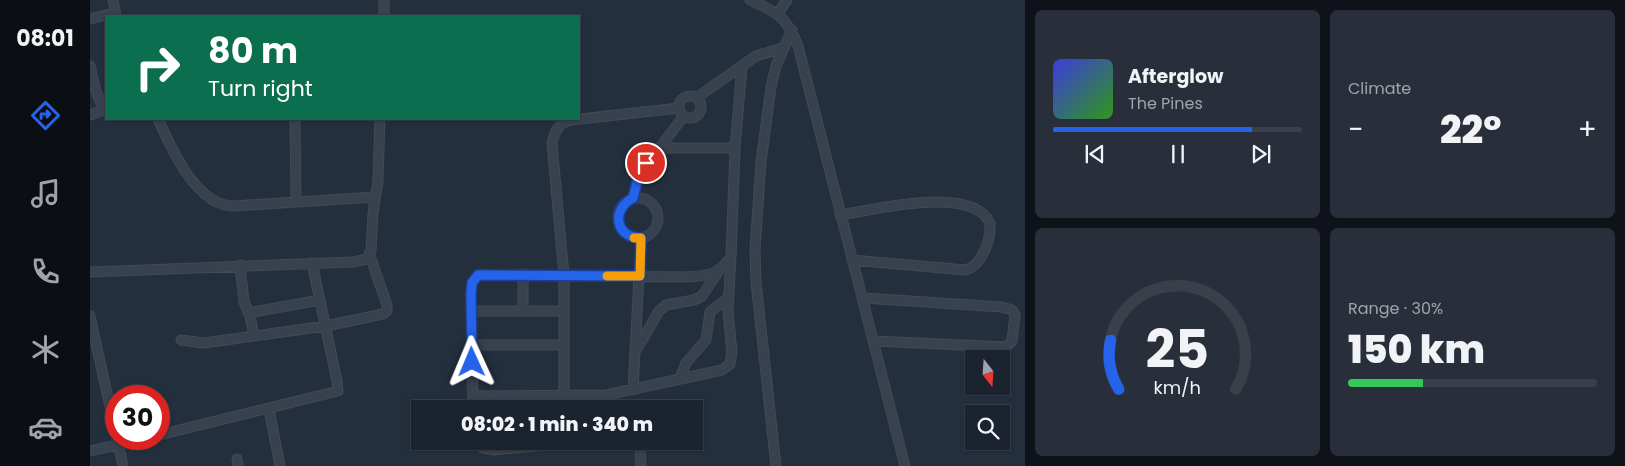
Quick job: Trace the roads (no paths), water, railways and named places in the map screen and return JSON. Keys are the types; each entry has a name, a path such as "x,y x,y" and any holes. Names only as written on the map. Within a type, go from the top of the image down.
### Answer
{"street":[{"path":"113,0 116,14"},
{"path":"384,0 384,15"},
{"path":"750,0 778,13 792,30 906,466"},
{"path":"778,13 786,0"},
{"path":"90,19 105,16"},
{"path":"776,466 757,290 755,249 760,180 770,96 782,48 792,30"},
{"path":"633,198 647,200 657,210 657,225 648,236 641,238 628,236 619,225 618,219 622,206 633,198 639,174 681,112 684,98 696,98 756,56 782,48"},
{"path":"90,66 96,91 105,109 90,115"},
{"path":"472,396 606,395 722,370 730,364 732,352 729,297 735,148 742,66"},
{"path":"580,119 681,112 691,118 698,114 700,108 696,98"},
{"path":"159,120 197,188 210,200 226,206 375,197"},
{"path":"296,120 296,201"},
{"path":"181,340 204,343 326,326 370,317 387,311 370,256 380,120"},
{"path":"564,396 564,275 552,143 555,132 560,125 571,120"},
{"path":"658,148 735,148"},
{"path":"840,215 946,201 972,207 981,212 990,223 987,243 980,258 975,266 966,270 852,260"},
{"path":"633,390 641,238"},
{"path":"90,272 362,261 370,256"},
{"path":"636,350 659,311 666,305 690,301 702,296 731,257"},
{"path":"170,432 338,391 312,263"},
{"path":"240,265 244,302 254,336"},
{"path":"472,400 472,283 478,275 687,277 718,272"},
{"path":"523,274 523,311"},
{"path":"680,379 686,363 706,340 710,312 729,297"},
{"path":"863,298 1002,307 1010,309 1014,313 1012,341 1006,347 874,341"},
{"path":"248,313 320,300"},
{"path":"690,301 700,304 705,310 708,319"},
{"path":"472,311 564,311"},
{"path":"90,316 105,386"},
{"path":"472,345 564,345"},
{"path":"269,409 280,466"},
{"path":"90,451 105,448"},
{"path":"119,450 123,466"},
{"path":"640,450 641,466"}]}
